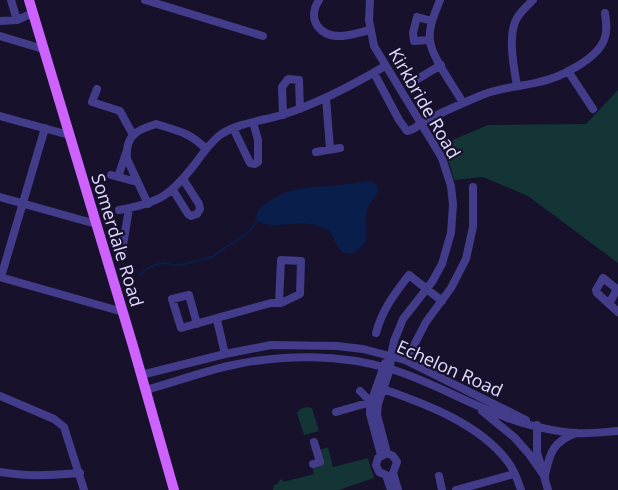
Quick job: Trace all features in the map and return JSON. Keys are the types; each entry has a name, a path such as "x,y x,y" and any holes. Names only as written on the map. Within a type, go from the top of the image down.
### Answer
{"main road":[{"name":"Somerdale Road","path":"29,0 123,312 174,490"}],"street":[{"path":"11,0 16,20"},
{"path":"145,0 263,36"},
{"path":"319,0 314,7 314,19 316,24 324,31 344,36 370,30"},
{"name":"Kirkbride Road","path":"370,0 368,20 374,46 422,123 445,166 451,186 453,205 451,234 446,254 438,273 403,319 386,368"},
{"path":"440,0 432,21 430,40 441,65 464,103"},
{"path":"517,86 514,67 513,26 520,13 533,0"},
{"path":"0,21 16,20 32,13"},
{"path":"374,73 398,120 407,131 413,130 422,123 499,89 540,82 568,71 592,56 601,46 606,31 605,13"},
{"path":"430,40 414,41 413,33 417,17 432,21"},
{"path":"0,36 43,49"},
{"path":"411,83 441,65"},
{"path":"119,210 148,204 162,198 183,179 216,138 233,128 300,109 326,98 385,66"},
{"path":"568,71 593,109"},
{"path":"283,115 282,86 288,79 299,80 300,109"},
{"path":"97,89 92,102 120,111 133,135"},
{"path":"326,98 330,150"},
{"path":"0,116 69,135"},
{"path":"233,128 250,163 255,164 258,162 258,140 253,122"},
{"path":"137,182 115,176 133,135 156,124 190,135 206,149"},
{"path":"45,128 1,277 123,312"},
{"path":"316,152 340,148"},
{"path":"126,151 127,159 148,204"},
{"path":"173,190 188,214 191,216 197,214 200,209 199,204 183,179"},
{"path":"411,351 426,322 459,275 466,259 473,227 473,187"},
{"path":"0,197 96,224"},
{"path":"122,252 128,208"},
{"path":"197,324 189,294 172,299 181,328 217,320 271,303 279,303 300,294 301,260 281,260 279,303"},
{"path":"376,333 380,319 389,301 409,275 442,300"},
{"path":"609,304 618,312"},
{"path":"217,320 225,354"},
{"name":"Echelon Road","path":"141,375 225,354 271,345 337,346 391,356 433,373 537,425"},
{"name":"Echelon Road","path":"146,390 231,365 252,361 294,357 341,359 386,368 411,376 504,417 576,433 618,431"},
{"path":"384,454 377,415 386,368"},
{"path":"384,454 370,414 371,402 386,368"},
{"path":"383,389 417,401 482,436 496,447 510,464 521,490"},
{"path":"360,391 371,402"},
{"path":"0,396 60,423 68,435 84,490"},
{"path":"336,412 371,402"},
{"path":"472,403 514,436 545,477"},
{"path":"537,425 536,443 548,490"},
{"path":"545,477 548,460 555,446 560,441 576,433"},
{"path":"313,464 320,462 314,442"},
{"path":"384,454 376,461 377,469 386,475 390,490"},
{"path":"384,454 394,456 397,462 393,472 398,490"},
{"path":"0,472 42,476 80,473"},
{"path":"456,490 514,474"},
{"path":"439,476 442,490"}],"green space":[{"path":"618,90 618,263 528,196 483,177 454,180 441,145 488,125 586,124"},
{"path":"312,408 319,431 304,435 297,413 300,409"},
{"path":"328,447 333,467 368,458 374,478 339,490 273,490 274,485 278,484 282,479 283,482 314,474 312,466 320,450"}],"water":[{"path":"371,181 377,185 379,190 367,211 367,234 364,244 352,254 343,252 329,231 324,228 307,224 269,225 257,220 257,214 261,207 277,197 294,190"}],"waterway":[{"path":"139,275 155,265 165,263 174,265 185,264 212,257 250,231 258,220"}]}
